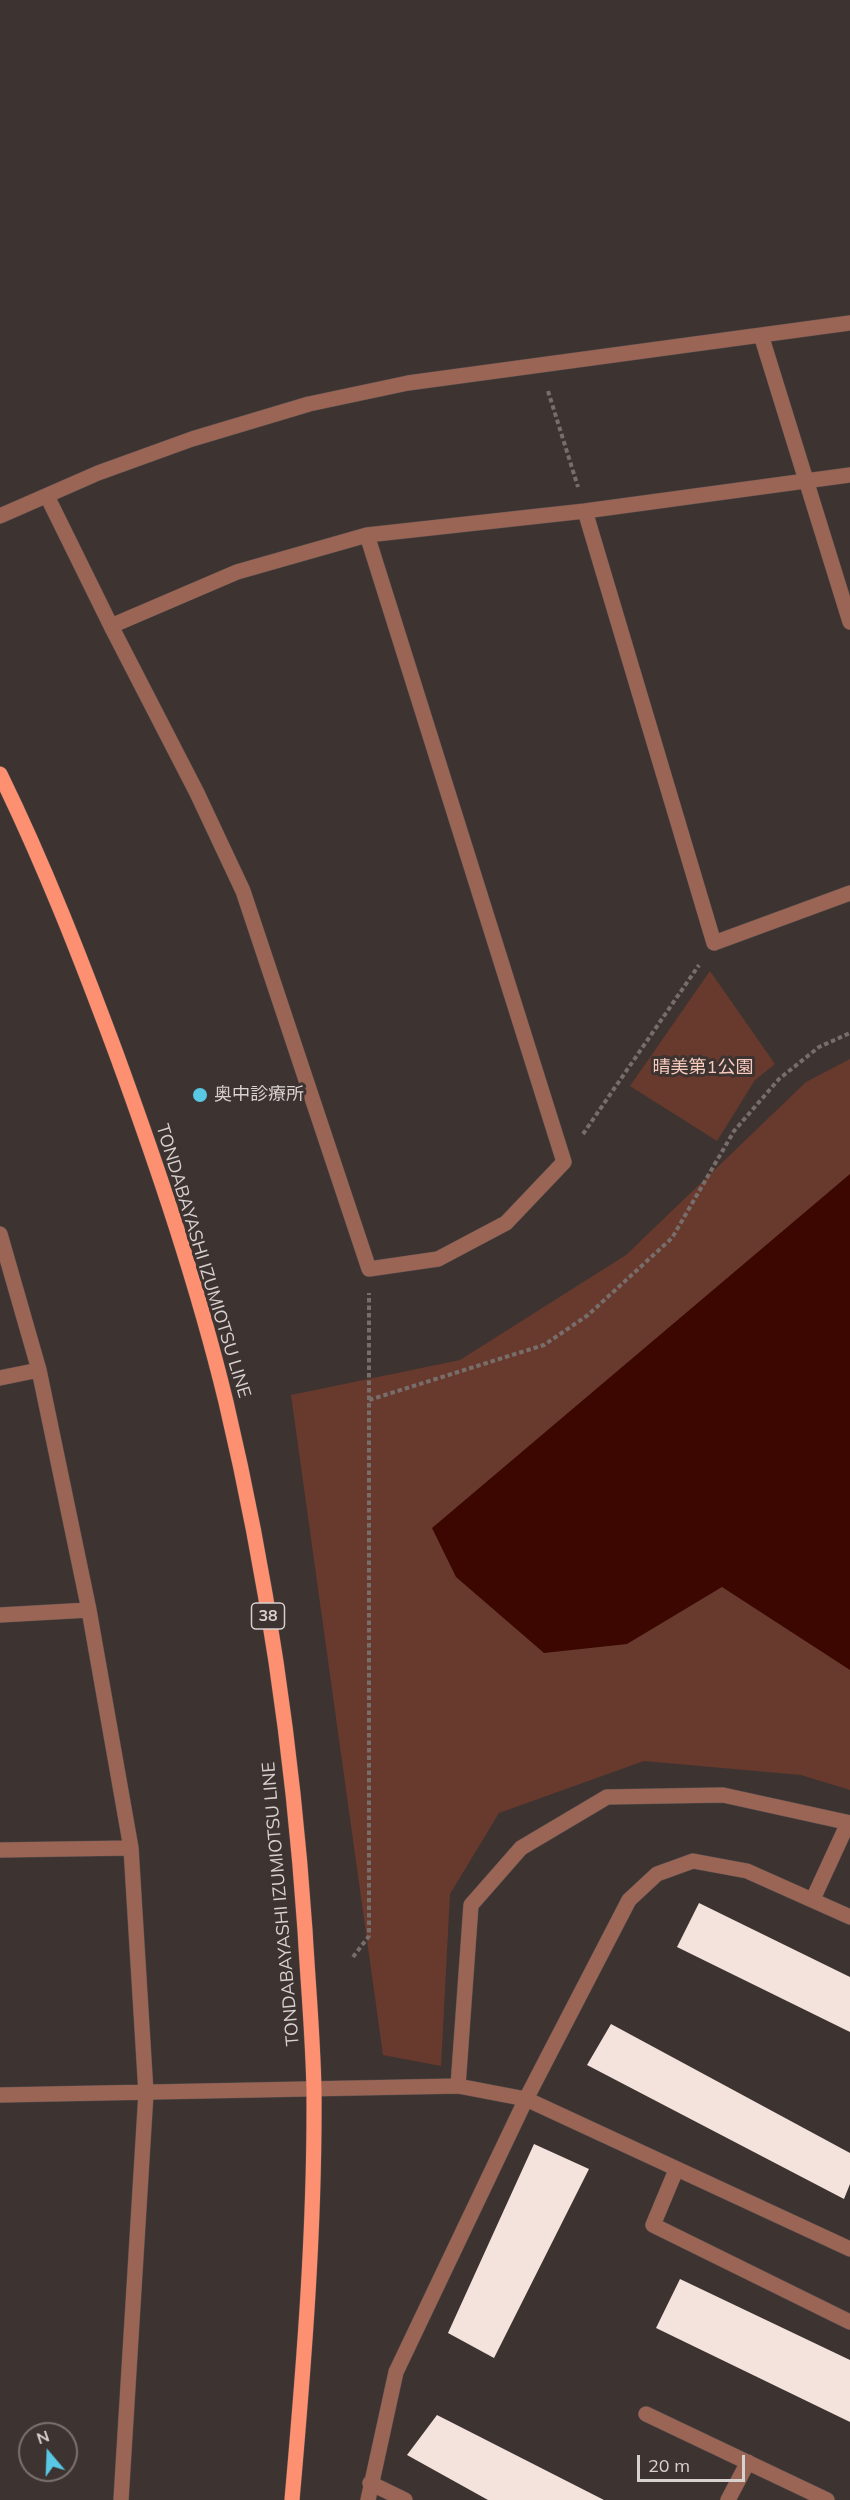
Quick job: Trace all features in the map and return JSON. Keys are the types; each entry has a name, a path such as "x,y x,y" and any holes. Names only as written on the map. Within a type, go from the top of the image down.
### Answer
{"main road":[{"name":"TONDABAYASHI IZUMIOTSU LINE","path":"0,774 86,971 154,1158 198,1301 226,1403 276,1663 294,1799 314,2087 302,2390 292,2500"}],"street":[{"path":"0,516 98,473 192,439 309,404 408,383 850,323"},
{"path":"761,335 850,622"},
{"path":"111,626 237,572 367,535 585,511 850,475"},
{"path":"47,496 197,793 243,891 369,1269 438,1259 506,1223 564,1162 367,535"},
{"path":"585,511 714,943 850,893"},
{"path":"0,1234 39,1370 89,1610 131,1848 146,2093 122,2500"},
{"path":"0,1378 39,1370"},
{"path":"0,1615 89,1610"},
{"path":"458,2086 471,1905 521,1848 607,1797 723,1795 849,1823 813,1899"},
{"path":"0,1850 131,1848"},
{"path":"368,2500 396,2372 526,2099 630,1900 657,1874 693,1861 747,1870 850,1917"},
{"path":"0,2095 314,2087 458,2086 526,2099 850,2249"},
{"path":"676,2170 653,2225 850,2322"},
{"path":"646,2414 827,2500"},
{"path":"728,2500 748,2462"},
{"path":"370,2483 405,2500"}],"path":[{"path":"541,365 585,511"},
{"path":"564,1162 714,943"},
{"path":"369,1400 544,1345 588,1315 672,1238 734,1131 779,1079 819,1047 850,1033"},
{"path":"353,1957 369,1936 369,1269"}],"green space":[{"name":"晴美第1公園","path":"710,971 775,1064 755,1080 717,1141 630,1086"},
{"path":"850,1059 850,1790 801,1775 644,1761 499,1813 450,1894 441,2066 383,2055 291,1395 460,1360 626,1255 806,1082"}],"shaded area":[{"path":"850,1174 850,1670 722,1587 627,1644 544,1653 456,1577 432,1528"}],"building":[{"path":"699,1903 850,1977 850,2032 677,1947"},
{"path":"611,2024 850,2153 850,2184 844,2199 587,2065"},
{"path":"534,2144 589,2169 494,2358 448,2333"},
{"path":"680,2279 850,2360 850,2422 656,2328"},
{"path":"437,2415 604,2500 488,2500 407,2455"}],"place":[{"name":"奥中診療所","path":"200,1095"}]}
